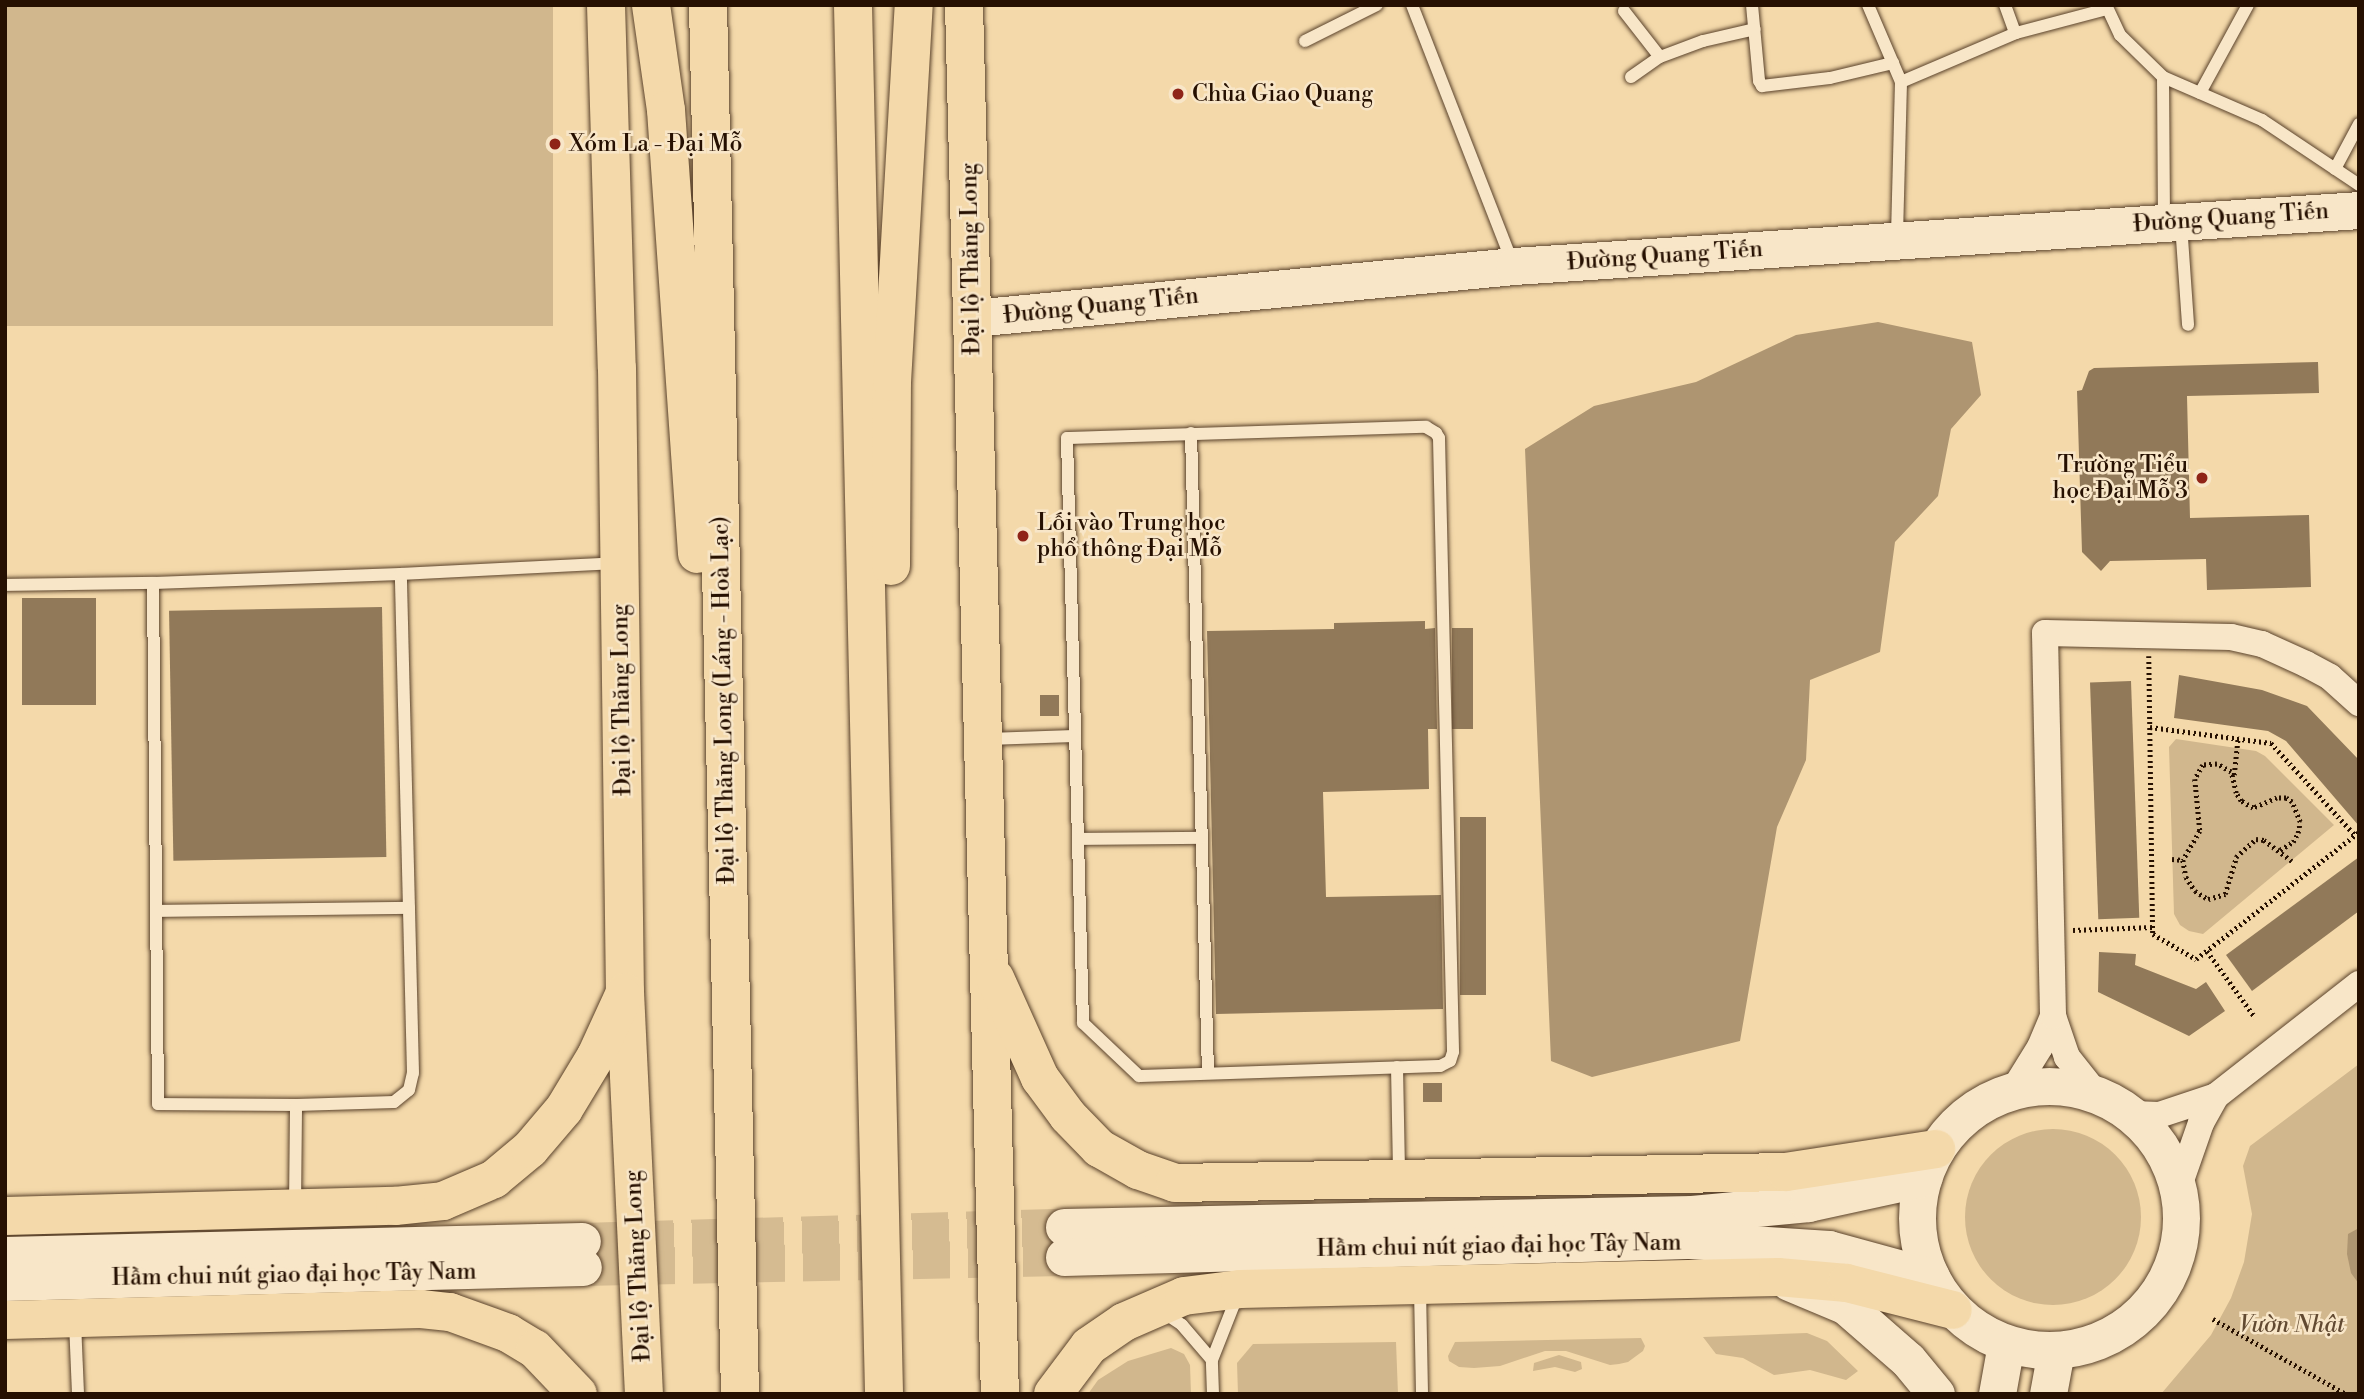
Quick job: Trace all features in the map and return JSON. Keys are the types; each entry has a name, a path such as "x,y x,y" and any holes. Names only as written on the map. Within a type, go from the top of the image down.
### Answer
{"main road":[{"name":"Đại lộ Thăng Long","path":"606,5 620,563 625,992 644,1394"},
{"path":"651,5 666,110 702,619 709,904 732,1073"},
{"name":"Đại lộ Thăng Long (Láng - Hoà Lạc)","path":"708,5 740,1394"},
{"path":"853,5 884,1390"},
{"path":"879,1149 891,855 892,383 914,5"},
{"name":"Đại lộ Thăng Long","path":"964,5 1000,1394"},
{"path":"988,964 1041,1078 1068,1116 1099,1148 1138,1170 1175,1183 1786,1172 1929,1164"},
{"path":"5,1216 395,1206 443,1200 494,1179 530,1149 564,1109 596,1056 625,992"},
{"path":"1053,1394 1070,1368 1099,1336 1184,1296 1240,1289 1778,1277 1847,1283 1953,1310"},
{"path":"5,1320 421,1309 450,1312 508,1332 535,1349 562,1373 578,1394"}],"street":[{"name":"Đường Quang Tiến","path":"973,318 1514,266 2359,210"},
{"path":"2098,1096 2067,1057 2057,1035 2053,1016 2045,633 2231,637 2262,644 2306,664 2330,677 2359,702"},
{"path":"2133,1114 2159,1115 2216,1096 2359,984"},
{"path":"2014,1089 2040,1047 2053,1016"},
{"path":"2050,1083 2080,1088 2098,1096 2133,1114 2151,1132 2172,1168 2182,1209 2178,1251 2162,1290 2134,1321 2097,1342 2056,1351 2031,1350 2006,1344 1978,1330 1953,1310 1931,1277 1920,1245 1917,1212 1929,1164 1962,1117 2014,1089 2050,1083"},
{"path":"2178,1189 2201,1123 2216,1096"},
{"name":"Hầm chui nút giao đại học Tây Nam","path":"1929,1164 1808,1203 1692,1214 1064,1242 1689,1240 1829,1249 1931,1277"},
{"name":"Hầm chui nút giao đại học Tây Nam","path":"5,1255 583,1254 5,1282"},
{"path":"1778,1277 1846,1306 1908,1360 1936,1394"},
{"path":"1997,1394 2006,1344"},
{"path":"2048,1394 2056,1351"}],"lane":[{"path":"1305,41 1377,5"},
{"path":"1412,5 1514,266"},
{"path":"1752,5 1759,81 1765,88 1830,78 1893,62"},
{"path":"1868,5 1901,82 1897,240"},
{"path":"2006,5 2015,33"},
{"path":"2200,93 2248,5"},
{"path":"1901,82 2015,33 2107,7 2120,35 2163,77 2262,120 2359,185"},
{"path":"1624,11 1660,57"},
{"path":"1631,77 1660,57 1703,41 1755,29"},
{"path":"2163,77 2172,222 2188,325"},
{"path":"2335,169 2359,124"},
{"path":"1432,428 1439,438 1453,1052 1446,1064 1139,1076 1083,1023 1075,736 1067,438 1432,428"},
{"path":"1191,433 1208,1073"},
{"path":"5,585 153,583 620,563"},
{"path":"153,583 158,1104 296,1105 394,1102 409,1090 413,1073 401,574"},
{"path":"983,739 1075,736"},
{"path":"1078,839 1202,838"},
{"path":"156,911 409,908"},
{"path":"1397,1067 1399,1178"},
{"path":"295,1209 296,1105"},
{"path":"1420,1287 1422,1394"},
{"path":"1213,1394 1212,1360 1240,1289"},
{"path":"1157,1308 1182,1325 1212,1360"},
{"path":"75,1318 78,1394"}],"path":[{"path":"2148,654 2153,934 2196,960 2357,834 2270,743 2150,727"},
{"path":"2238,739 2234,776 2236,793 2247,805 2259,807 2286,798 2298,811 2298,834 2293,842 2280,850"},
{"path":"2234,776 2217,764 2203,765 2198,771 2195,788 2200,831 2183,860 2190,885 2208,899 2225,894 2236,857 2249,844 2264,840 2291,861"},
{"path":"2172,859 2183,860"},
{"path":"2068,930 2153,928"},
{"path":"2207,951 2255,1017"},
{"path":"2213,1320 2346,1394"}],"green space":[{"path":"5,5 553,5 553,326 5,326"},
{"path":"2176,739 2256,751 2265,756 2334,825 2203,934 2189,931 2180,925 2174,914 2169,747"},
{"name":"Vườn Nhật","path":"2359,1064 2359,1394 2161,1394 2211,1335 2231,1298 2244,1262 2252,1214 2243,1166 2250,1146"},
{"path":"2053,1129 2086,1136 2115,1155 2134,1184 2141,1217 2134,1250 2115,1279 2086,1298 2053,1305 2020,1298 1991,1279 1972,1250 1965,1217 1972,1184 1991,1155 2020,1136"},
{"path":"1807,1333 1827,1341 1858,1371 1846,1380 1810,1370 1774,1375 1743,1358 1716,1354 1703,1337"},
{"path":"1641,1338 1645,1346 1643,1351 1628,1362 1610,1365 1566,1351 1545,1351 1500,1366 1474,1368 1459,1367 1449,1361 1448,1356 1455,1342"},
{"path":"1396,1342 1398,1394 1238,1394 1237,1363 1253,1344"},
{"path":"1171,1348 1184,1354 1190,1365 1191,1394 1088,1394 1098,1380 1128,1361"},
{"path":"1559,1355 1581,1362 1582,1369 1575,1372 1555,1367 1533,1371 1534,1363"}],"shaded area":[{"path":"1878,322 1972,342 1981,395 1951,429 1938,496 1895,542 1880,652 1810,680 1806,760 1777,827 1740,1041 1592,1077 1551,1061 1525,449 1594,406 1696,382 1796,335"},
{"path":"2359,1228 2359,1284 2351,1273 2347,1254 2348,1234"}],"building":[{"path":"2318,362 2319,393 2187,396 2190,518 2309,515 2311,587 2207,590 2206,559 2110,561 2101,571 2082,552 2077,391 2082,390 2089,371 2094,368"},
{"path":"22,598 96,598 96,705 22,705"},
{"path":"382,607 386,857 173,861 169,611"},
{"path":"1425,621 1425,629 1435,628 1437,729 1428,729 1429,789 1323,792 1326,897 1441,895 1443,1009 1216,1014 1207,631 1334,629 1334,623"},
{"path":"1452,628 1473,628 1473,729 1452,729"},
{"path":"2179,675 2262,690 2307,706 2359,760 2359,826 2286,741 2268,731 2174,718"},
{"path":"2131,681 2139,918 2098,919 2090,682"},
{"path":"1040,695 1059,695 1059,716 1040,716"},
{"path":"1460,817 1486,817 1486,995 1460,995"},
{"path":"2359,857 2359,911 2252,991 2226,955"},
{"path":"2099,952 2136,954 2135,965 2196,989 2206,982 2225,1011 2189,1036 2098,992"},
{"path":"1423,1083 1442,1083 1442,1102 1423,1102"}],"tunnel":[{"path":"582,1241 1064,1227"},
{"path":"583,1267 1064,1257"}],"place":[{"name":"Chùa Giao Quang","path":"1178,94"},
{"name":"Xóm La - Đại Mỗ","path":"555,144"},
{"name":"Trường Tiểu học Đại Mỗ 3","path":"2202,478"},
{"name":"Lối vào Trung học phổ thông Đại Mỗ","path":"1023,536"}]}
